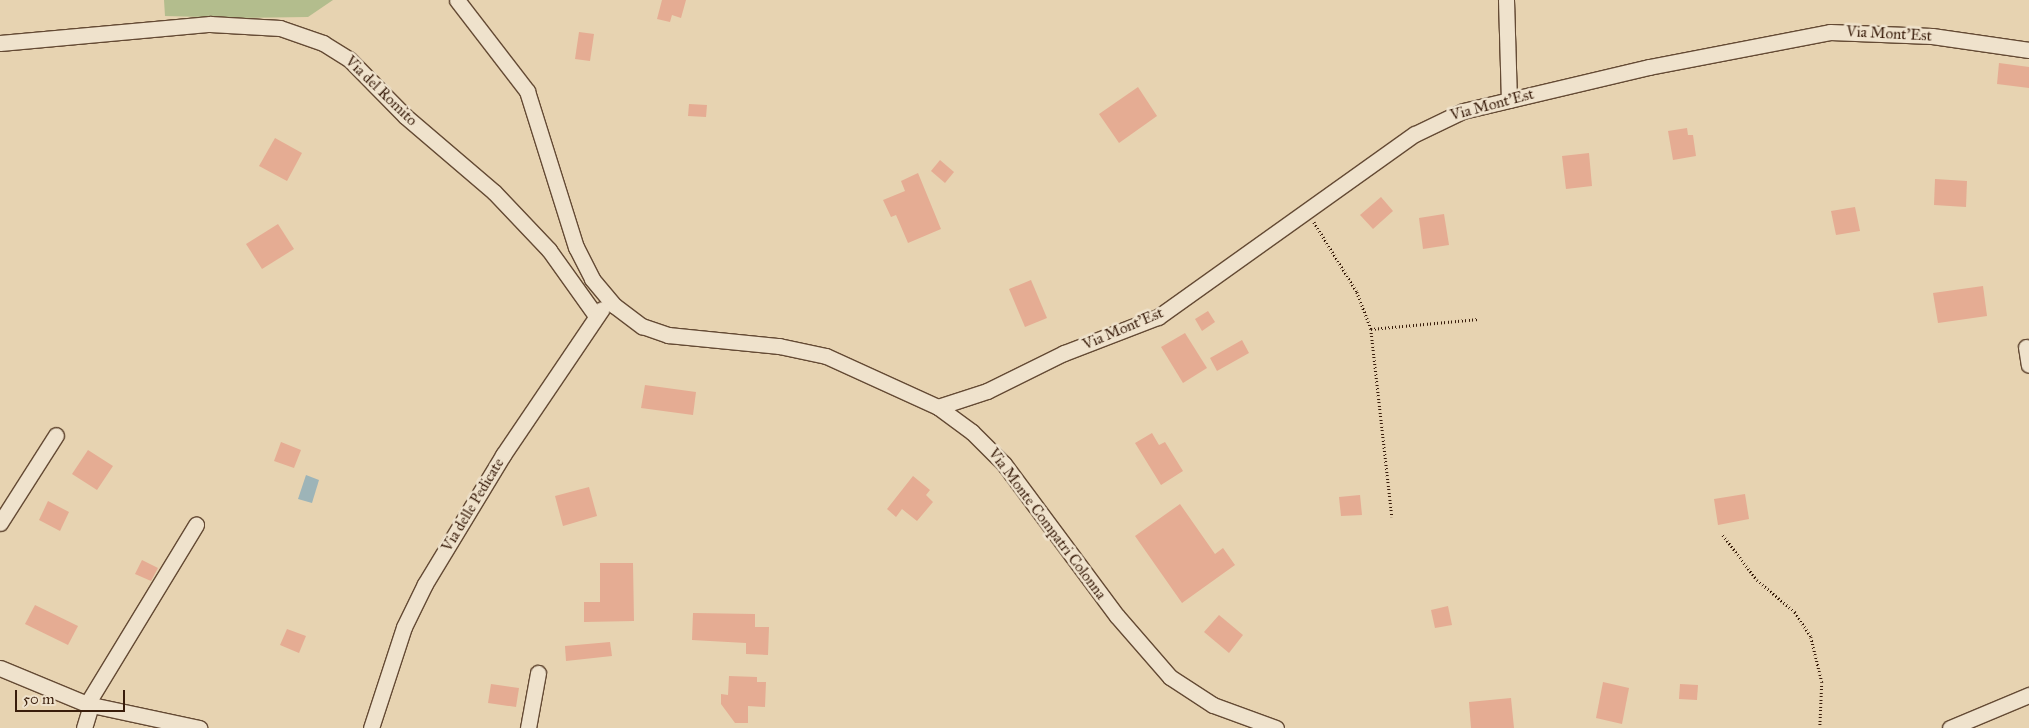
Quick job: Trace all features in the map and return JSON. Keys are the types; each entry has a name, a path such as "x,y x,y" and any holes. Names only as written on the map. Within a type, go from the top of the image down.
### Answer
{"street":[{"name":"Via Monte Compatri Colonna","path":"458,0 527,91 576,247 592,279 609,300 653,331 819,354 884,378 938,407 972,432 1004,464 1117,616 1170,677 1213,705 1276,728"},
{"path":"1506,0 1509,100"},
{"name":"Via del Romito","path":"0,43 210,24 280,28 323,43 349,59 410,120 494,192 545,245 596,316"},
{"name":"Via Mont'Est","path":"938,407 987,391 1064,353 1158,317 1306,209 1430,125 1509,100 1662,64 1830,32 1932,36 2029,50"},
{"name":"Via delle Pedicate","path":"371,728 402,634 425,584 503,455 596,316 609,300"},
{"path":"2026,347 2029,365"},
{"path":"0,523 56,435"},
{"path":"84,728 89,704 196,525"},
{"path":"0,668 89,704 199,728"},
{"path":"528,728 538,673"},
{"path":"1950,728 2029,695"}],"path":[{"path":"1306,209 1357,292 1371,329 1392,517"},
{"path":"1371,329 1479,319"},
{"path":"1723,536 1757,580 1795,612 1811,638 1822,682 1820,728"}],"green space":[{"path":"164,0 333,0 308,17 238,18 165,16"}],"water":[{"path":"306,475 319,480 312,503 298,499"}],"building":[{"path":"662,0 686,0 681,18 672,15 670,22 657,19"},
{"path":"579,32 594,34 590,61 575,59"},
{"path":"1999,63 2029,67 2029,88 1997,84"},
{"path":"1138,87 1157,116 1119,143 1099,114"},
{"path":"689,104 707,105 706,117 688,116"},
{"path":"1687,128 1688,135 1693,135 1696,156 1673,160 1668,131"},
{"path":"275,138 302,153 287,181 259,166"},
{"path":"1589,153 1592,186 1566,189 1562,156"},
{"path":"940,160 954,172 945,183 931,171"},
{"path":"918,173 941,229 908,243 896,215 891,217 883,200 905,191 901,181"},
{"path":"1935,179 1967,181 1966,207 1934,205"},
{"path":"1381,197 1393,211 1373,229 1360,215"},
{"path":"1855,207 1860,231 1836,235 1831,211"},
{"path":"1444,214 1449,245 1423,249 1419,218"},
{"path":"278,224 294,249 262,269 246,244"},
{"path":"1031,280 1047,318 1025,327 1009,289"},
{"path":"1983,286 1987,316 1938,323 1933,293"},
{"path":"1208,311 1215,322 1202,331 1195,319"},
{"path":"1185,333 1207,368 1183,383 1161,347"},
{"path":"1242,340 1249,353 1217,371 1210,358"},
{"path":"645,385 696,392 693,415 641,408"},
{"path":"1152,433 1159,445 1165,442 1183,471 1161,485 1135,443"},
{"path":"281,442 301,450 294,468 274,461"},
{"path":"88,450 113,466 97,490 72,474"},
{"path":"913,476 930,490 926,495 933,502 917,521 902,509 896,517 887,509"},
{"path":"589,487 597,516 563,526 555,496"},
{"path":"1745,494 1749,519 1718,525 1714,499"},
{"path":"1360,495 1362,515 1341,516 1339,497"},
{"path":"48,501 69,512 60,531 39,520"},
{"path":"1180,504 1215,554 1223,548 1235,565 1182,603 1135,536"},
{"path":"142,560 158,568 151,581 135,574"},
{"path":"600,563 633,563 634,621 584,622 584,602 600,602"},
{"path":"35,605 78,626 68,645 25,624"},
{"path":"1448,606 1452,625 1435,628 1431,610"},
{"path":"693,613 755,614 755,627 769,627 768,655 746,654 746,643 692,640"},
{"path":"1219,615 1243,635 1229,653 1204,632"},
{"path":"287,629 306,636 299,653 280,645"},
{"path":"610,642 612,656 566,661 565,646"},
{"path":"729,676 757,677 757,682 766,682 765,707 748,706 748,723 735,723 721,704 721,694 728,695"},
{"path":"1603,682 1629,688 1622,724 1596,718"},
{"path":"491,684 519,688 516,707 488,703"},
{"path":"1680,684 1698,685 1697,700 1679,699"},
{"path":"1511,698 1514,728 1471,728 1469,702"}]}
